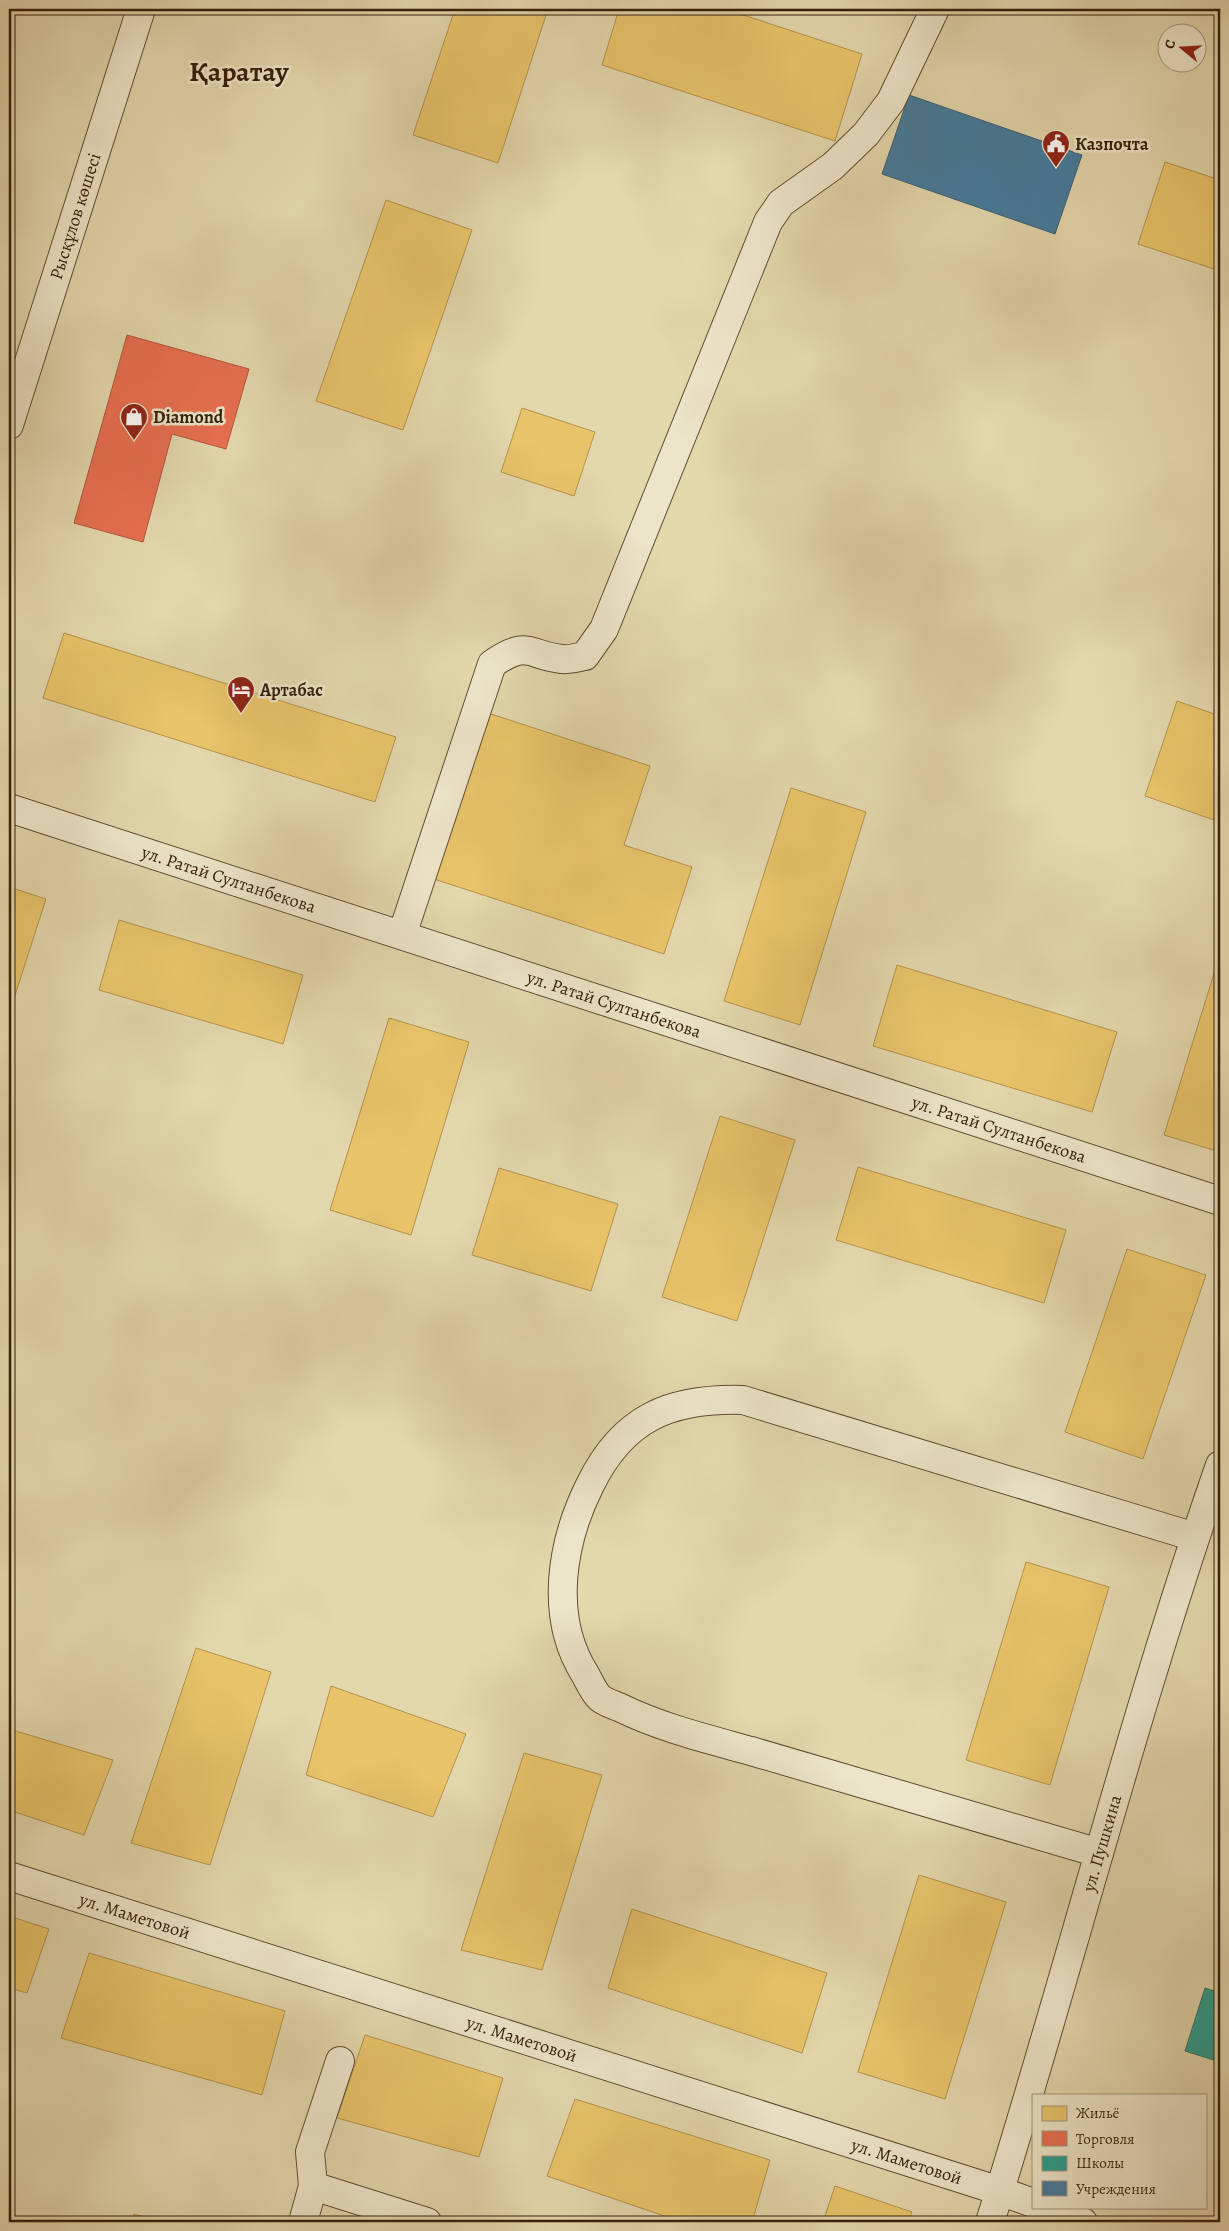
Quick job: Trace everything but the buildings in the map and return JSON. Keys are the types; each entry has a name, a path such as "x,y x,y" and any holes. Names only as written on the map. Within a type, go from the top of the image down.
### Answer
{"street":[{"name":"Рысқұлов көшесі","path":"9,424 141,9"},
{"path":"402,935 492,664 506,654 527,649 563,660 585,656 604,629 768,222 781,203 834,166 866,134 891,102 935,9"},
{"name":"ул. Ратай Султанбекова","path":"9,808 1220,1201"},
{"path":"1099,1853 704,1738 634,1715 599,1698 580,1668 566,1629 562,1599 568,1545 582,1500 596,1471 617,1444 644,1419 679,1404 712,1399 743,1400 1195,1537"},
{"name":"ул. Пушкина","path":"990,2222 1025,2111 1099,1853 1195,1537 1220,1465"},
{"name":"ул. Маметовой","path":"9,1876 1032,2203"},
{"path":"303,2222 313,2186 310,2152 340,2061"},
{"path":"313,2186 427,2222"},
{"path":"1047,2208 1083,2222"}],"place":[{"name":"Казпочта","path":"1056,168"},
{"name":"Diamond","path":"134,441"},
{"name":"Артабас","path":"241,714"}],"district":[{"name":"Қаратау","path":"239,71"}]}
